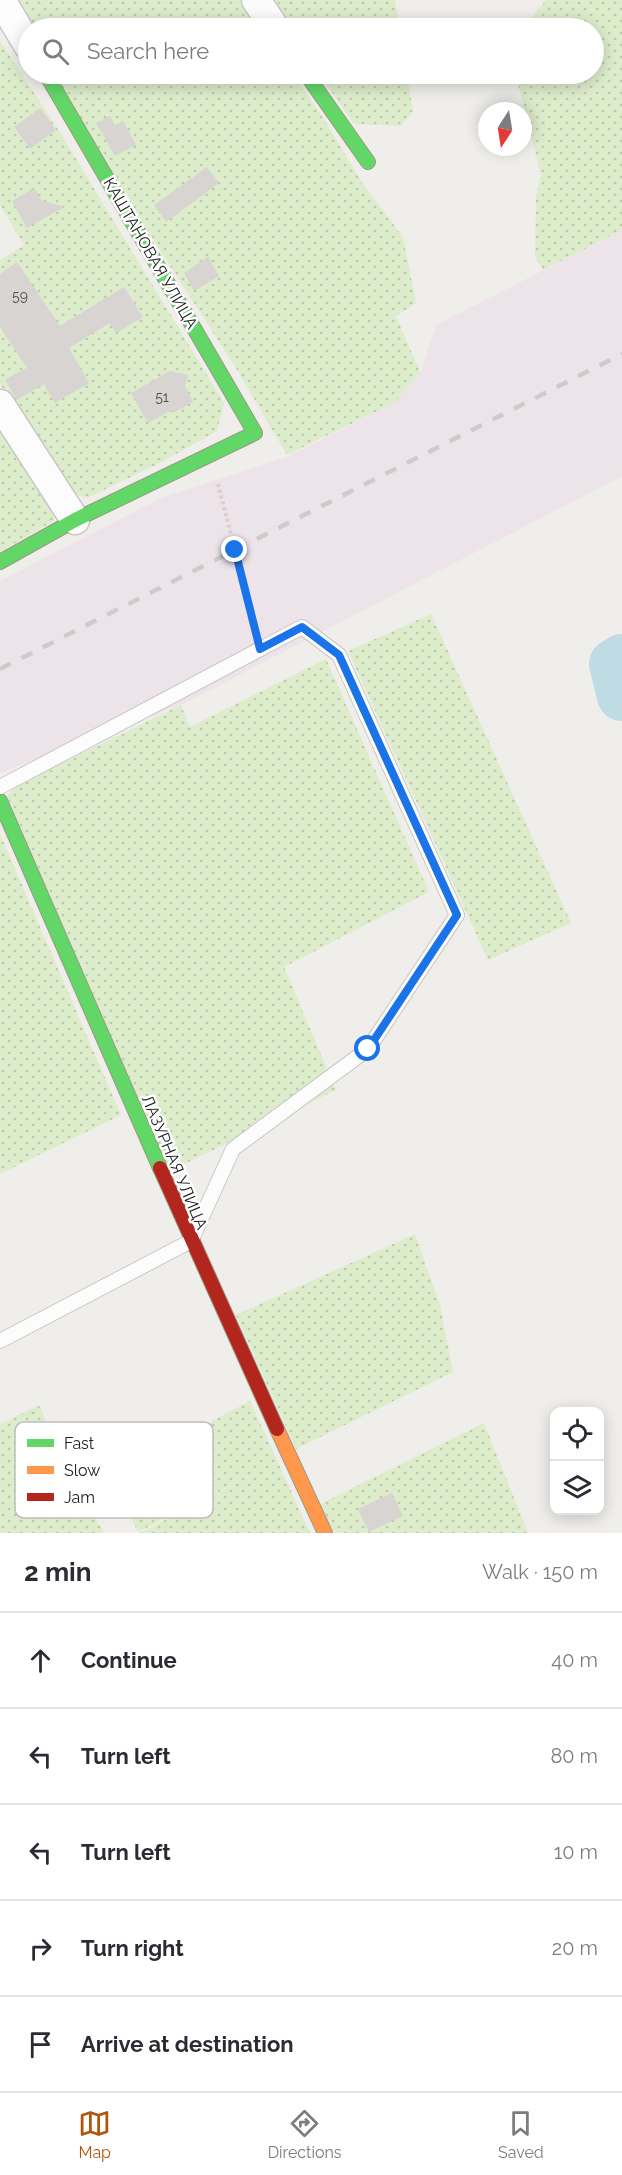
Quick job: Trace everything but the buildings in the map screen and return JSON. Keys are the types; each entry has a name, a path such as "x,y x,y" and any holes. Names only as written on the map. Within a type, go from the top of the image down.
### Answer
{"street":[{"path":"1,0 18,28"},
{"path":"256,0 268,18"},
{"name":"КАШТАНОВАЯ УЛИЦА","path":"52,84 255,433 211,455"},
{"path":"313,84 368,162"},
{"path":"0,404 75,520"},
{"path":"0,562 75,520 211,455"},
{"name":"ЛАЗУРНАЯ УЛИЦА","path":"0,801 191,1242 325,1533"}],"lane":[{"path":"0,787 302,627 339,655 457,915 368,1049 233,1149 191,1242 0,1341"}],"path":[{"path":"211,455 260,649"}],"shaded area":[{"path":"622,230 622,476 181,705 0,773 0,581 161,498 287,457 396,402 421,371 436,325"}],"green space":[{"path":"0,0 241,0 254,18 18,18"},
{"path":"269,0 395,0 398,18 281,18"},
{"path":"546,0 622,0 622,230 543,270 535,256 536,196 541,175 532,139 532,102 523,102 518,84 604,84 604,18 531,18"},
{"path":"0,41 18,68 18,84 28,84 61,134 224,403 217,431 158,464 87,498 74,494 0,384 0,260 24,245 0,205"},
{"path":"52,84 300,84 363,184 403,237 416,303 396,316 420,372 396,402 287,455 236,368"},
{"path":"326,84 409,84 413,111 401,126 354,124"},
{"path":"0,423 56,507 54,521 0,552"},
{"path":"431,614 571,923 488,960 348,651"},
{"path":"326,659 429,892 284,967 336,1090 170,1171 7,796 17,785 181,705 190,727"},
{"path":"0,834 121,1115 0,1174"},
{"path":"415,1234 440,1305 453,1372 296,1449 236,1315"},
{"path":"250,1401 310,1533 140,1533 169,1518 213,1518 213,1495 255,1473 213,1494 213,1422 210,1422"},
{"path":"39,1405 47,1422 15,1422 15,1518 95,1518 104,1533 0,1533 0,1424"},
{"path":"484,1423 528,1533 335,1533 320,1504"},
{"path":"131,1518 166,1518 138,1532"}],"waterway":[{"path":"622,659 614,664 622,696"}],"railway":[{"path":"0,669 622,354"}],"traffic: fast":[{"path":"0,562 75,520 255,433 52,84"},
{"path":"313,84 368,162"},
{"path":"0,801 160,1168"}],"traffic: slow":[{"path":"277,1429 325,1533"}],"traffic: jam":[{"path":"160,1168 277,1429"}],"route":[{"path":"235,550 260,649 302,627 339,655 457,915 368,1049"}]}
